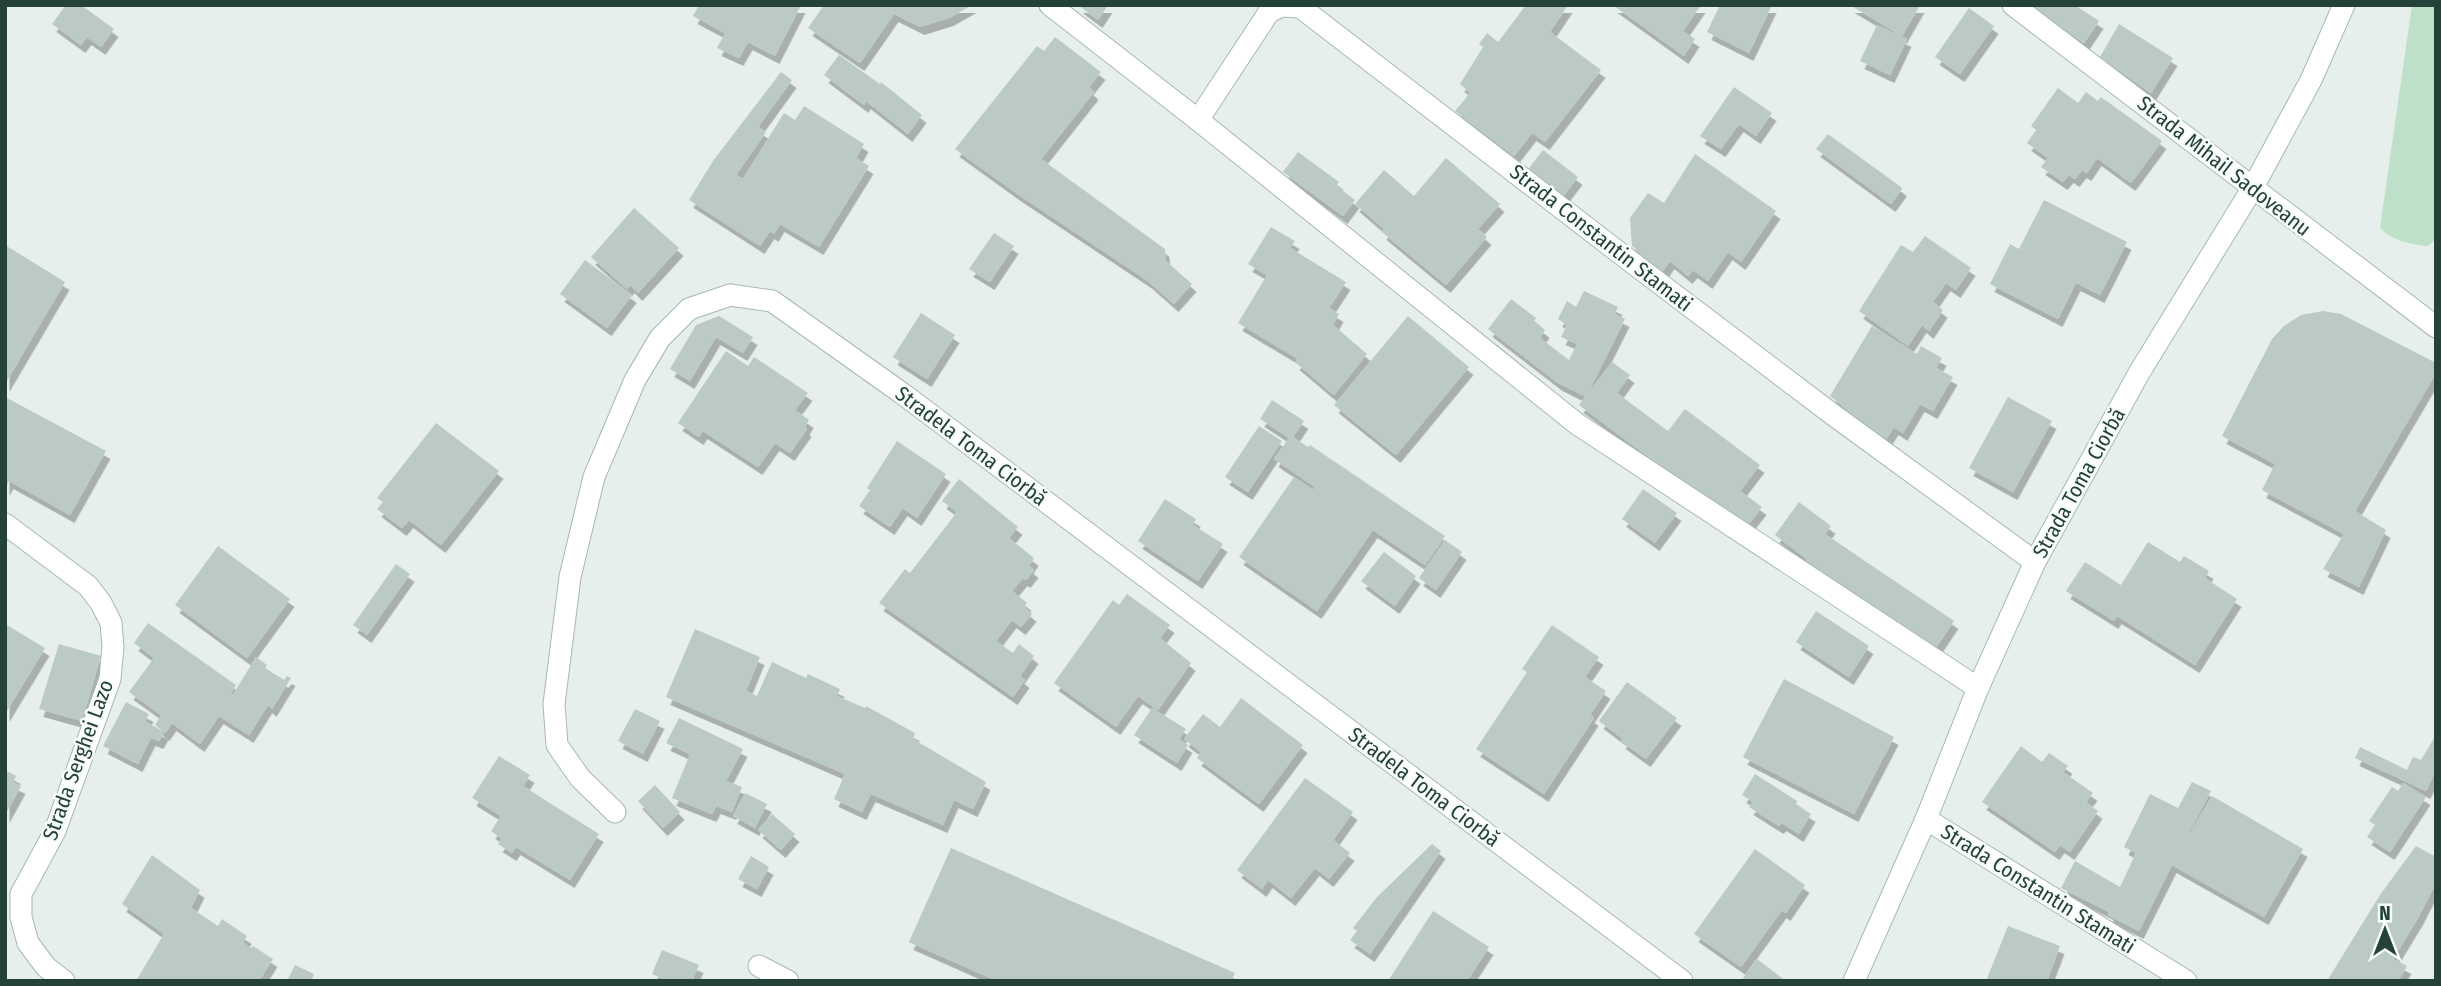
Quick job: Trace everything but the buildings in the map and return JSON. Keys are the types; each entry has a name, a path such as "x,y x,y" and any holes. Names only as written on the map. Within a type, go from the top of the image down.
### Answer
{"street":[{"path":"1050,5 1577,424 1979,688"},
{"name":"Strada Mihail Sadoveanu","path":"2013,5 2436,327"},
{"name":"Strada Toma Ciorbă","path":"1854,981 2035,562 2139,373 2252,189 2311,80 2344,5"},
{"name":"Strada Constantin Stamati","path":"1198,120 1269,12 1282,6 1300,7 1832,414 2035,562"},
{"name":"Stradela Toma Ciorbă","path":"615,813 580,778 557,746 554,704 570,577 594,477 635,380 660,338 689,309 730,295 772,300 902,394 1682,981"},
{"name":"Strada Serghei Lazo","path":"5,524 88,586 102,603 111,623 113,647 110,679 55,831 21,894 21,917 28,943 46,967 64,981"},
{"name":"Strada Constantin Stamati","path":"1926,819 2186,981"},
{"path":"759,966 788,981"}],"green space":[{"path":"2412,5 2436,5 2436,239 2428,246 2402,241 2380,228"}]}
